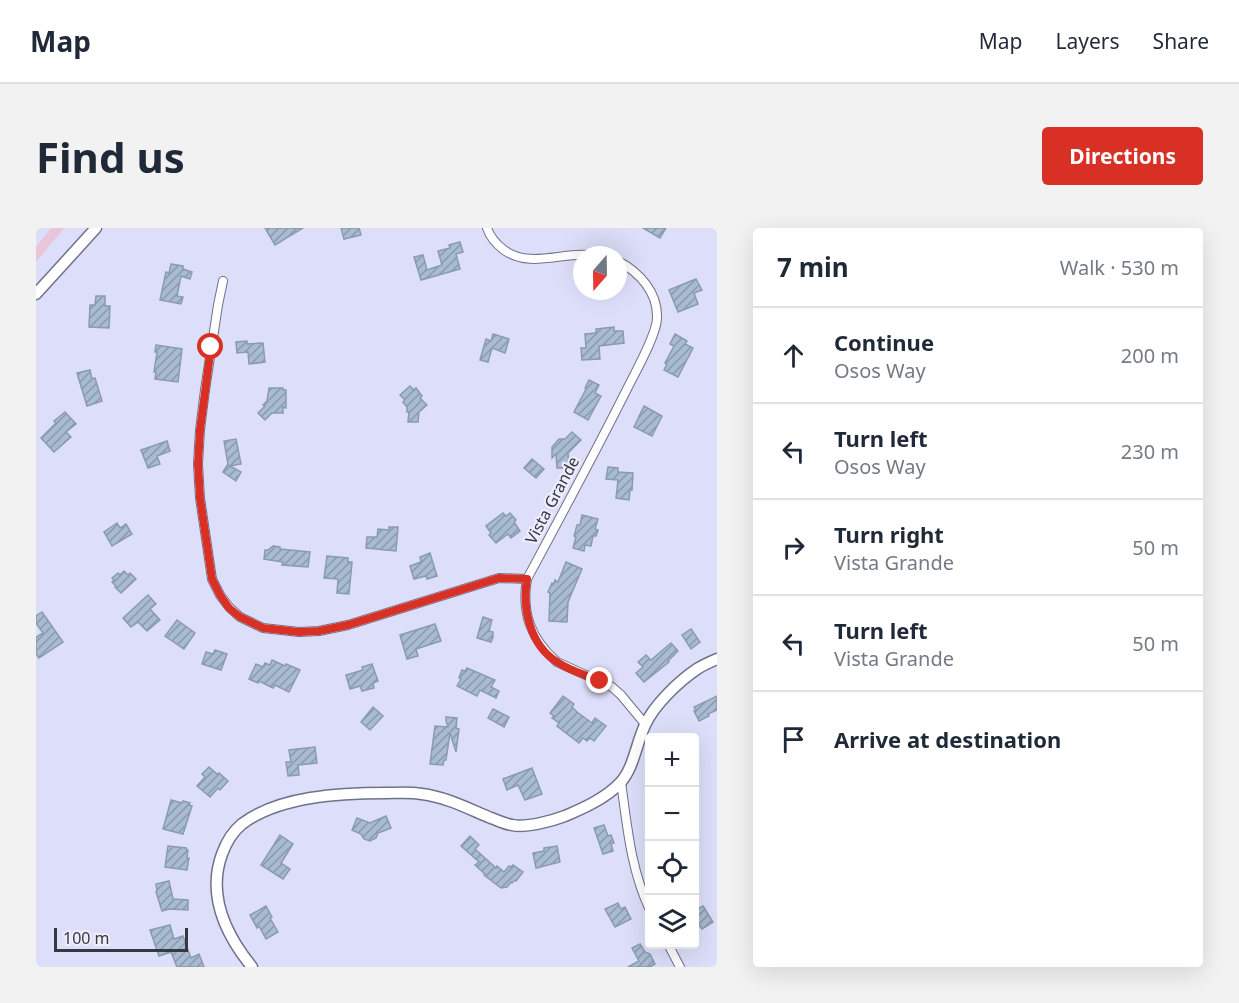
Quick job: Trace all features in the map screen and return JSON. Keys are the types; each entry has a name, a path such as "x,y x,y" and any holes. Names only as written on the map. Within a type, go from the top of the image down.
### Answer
{"street":[{"path":"36,294 96,228"},
{"path":"487,228 497,245 508,253 524,259 546,259 573,255"},
{"name":"Vista Grande","path":"627,266 637,273 653,296 658,318 652,338 527,579 525,599 528,622 542,647 557,662 612,687 621,694 645,724"},
{"path":"223,281 205,390 198,464 200,498 212,579 229,608 240,617 263,628 299,632 319,631 348,625 499,578 527,579"},
{"path":"252,967 231,935 221,914 216,891 219,863 225,846 234,831 242,825 264,811 283,804 355,793 424,794 450,801 512,825 525,825 565,816 604,797 621,782 630,766 645,724 660,702 697,668 717,659"},
{"path":"621,782 631,847 640,888 645,899"},
{"path":"670,949 680,967"}],"shaded area":[{"path":"51,228 64,228 36,262 36,247"}],"building":[{"path":"265,228 303,228 275,245"},
{"path":"341,228 359,228 361,235 344,239"},
{"path":"643,228 666,228 660,238"},
{"path":"460,242 463,252 456,254 460,269 421,280 414,257 423,255 427,270 442,265 438,251"},
{"path":"171,264 183,266 183,269 192,272 190,279 181,276 177,296 183,297 181,304 160,300 166,272 169,273"},
{"path":"696,279 702,290 694,293 698,304 678,312 669,290"},
{"path":"96,296 105,296 105,306 110,306 109,328 89,327 90,305 95,305"},
{"path":"614,327 614,331 623,331 624,343 599,346 600,359 582,360 581,348 586,348 585,334 596,333 596,329"},
{"path":"493,334 509,339 505,353 492,348 488,362 480,360 486,339 491,341"},
{"path":"675,334 687,341 685,344 693,348 678,377 664,370 674,346 670,344"},
{"path":"247,341 247,344 263,343 265,362 249,364 248,352 237,353 236,342"},
{"path":"156,345 182,349 178,382 155,379"},
{"path":"90,370 102,401 87,406 77,373"},
{"path":"589,380 599,385 595,393 601,396 588,420 574,412"},
{"path":"410,386 414,390 416,388 422,396 420,398 427,405 419,412 418,422 408,422 409,412 403,402 405,400 400,395"},
{"path":"269,388 286,390 286,408 283,407 283,413 272,413 265,420 258,413 265,406 263,405 267,401"},
{"path":"644,406 662,416 652,436 634,427"},
{"path":"65,412 76,424 66,432 71,437 54,452 41,438 56,423 54,421"},
{"path":"572,432 581,440 568,453 569,468 557,468 556,454 552,458 552,447 559,439 565,439"},
{"path":"236,439 241,464 230,466 241,472 236,481 223,472 228,464 224,441"},
{"path":"167,441 170,451 157,456 160,464 148,468 141,450"},
{"path":"532,459 544,469 536,478 524,468"},
{"path":"608,467 618,468 618,472 633,473 629,500 616,498 618,480 606,479"},
{"path":"503,513 506,516 510,513 516,520 514,522 520,531 511,538 508,534 496,543 489,535 491,533 486,526"},
{"path":"582,515 598,519 595,529 598,530 596,536 593,536 591,546 585,545 584,551 573,548 577,525 580,525"},
{"path":"117,523 120,528 126,524 132,534 112,546 104,532"},
{"path":"389,527 398,527 396,551 366,548 367,537 377,537 378,529 389,530"},
{"path":"273,546 280,547 280,549 310,552 308,567 282,565 283,562 264,559 265,550"},
{"path":"430,553 437,576 414,579 410,566 421,562 420,557"},
{"path":"327,556 348,558 348,562 352,562 349,594 337,593 338,579 324,578"},
{"path":"566,562 582,569 568,602 567,622 549,621 550,593 548,592 555,580 558,582"},
{"path":"124,571 136,579 121,593 112,582 114,580 112,578"},
{"path":"148,595 156,604 150,609 160,620 147,631 138,622 131,627 123,618"},
{"path":"42,612 63,642 39,658 36,654 36,637 43,633 36,623 36,616"},
{"path":"483,617 492,620 489,631 493,632 491,642 477,638"},
{"path":"177,620 195,633 184,649 165,636"},
{"path":"435,624 441,641 416,649 418,656 407,659 400,635"},
{"path":"691,629 700,642 691,649 682,635"},
{"path":"671,643 678,651 669,662 644,682 636,673 643,667 638,662 646,655 651,660"},
{"path":"215,650 227,654 221,670 202,664 206,652 213,654"},
{"path":"272,660 300,670 289,692 275,685 273,688 249,679 256,664 263,667 265,663 270,665"},
{"path":"372,664 378,681 373,683 374,688 362,691 360,686 350,689 346,675 363,670 362,667"},
{"path":"467,668 495,680 491,687 499,691 496,698 480,690 477,696 457,686 462,670 465,671"},
{"path":"563,696 574,704 572,707 577,712 592,723 595,718 606,726 594,741 590,738 587,741 583,738 579,743 557,726 559,723 552,718 554,716 550,713"},
{"path":"717,696 717,710 699,721 694,707"},
{"path":"373,707 383,716 370,730 361,722"},
{"path":"493,709 509,717 504,727 488,718"},
{"path":"446,717 457,718 456,728 459,729 456,752 450,733 446,760 443,765 430,764 435,726 448,727"},
{"path":"315,747 317,763 298,765 299,775 288,776 286,762 291,762 289,750"},
{"path":"209,767 228,781 210,797 197,786 205,777 202,774"},
{"path":"532,768 542,794 525,800 518,785 507,790 503,779"},
{"path":"171,800 190,803 189,805 192,806 183,834 163,829"},
{"path":"386,816 391,828 378,833 376,838 370,841 352,830 357,818 370,823"},
{"path":"604,825 608,836 611,835 614,843 611,844 613,851 603,854 594,828"},
{"path":"280,835 293,844 281,863 290,869 283,879 261,865"},
{"path":"470,836 479,845 475,849 496,868 497,866 504,872 513,865 523,872 516,881 501,888 484,875 475,865 479,862 461,846"},
{"path":"168,846 188,850 187,870 165,867"},
{"path":"557,846 560,862 536,868 533,853"},
{"path":"169,881 173,899 188,900 188,910 162,911 156,884"},
{"path":"618,903 621,909 625,907 631,919 615,927 605,909"},
{"path":"266,906 278,932 266,939 250,915"},
{"path":"703,906 713,922 702,929 699,927 699,908"},
{"path":"170,925 174,939 183,936 191,958 199,954 204,967 177,967 171,952 159,956 150,930"},
{"path":"640,944 645,952 650,954 655,964 650,967 628,967 639,961 632,948"}],"route":[{"path":"211,347 200,430 198,464 200,498 212,579 229,608 240,617 263,628 279,631 319,631 348,625 499,578 527,579 525,599 528,622 542,647 557,662 600,681"}]}
